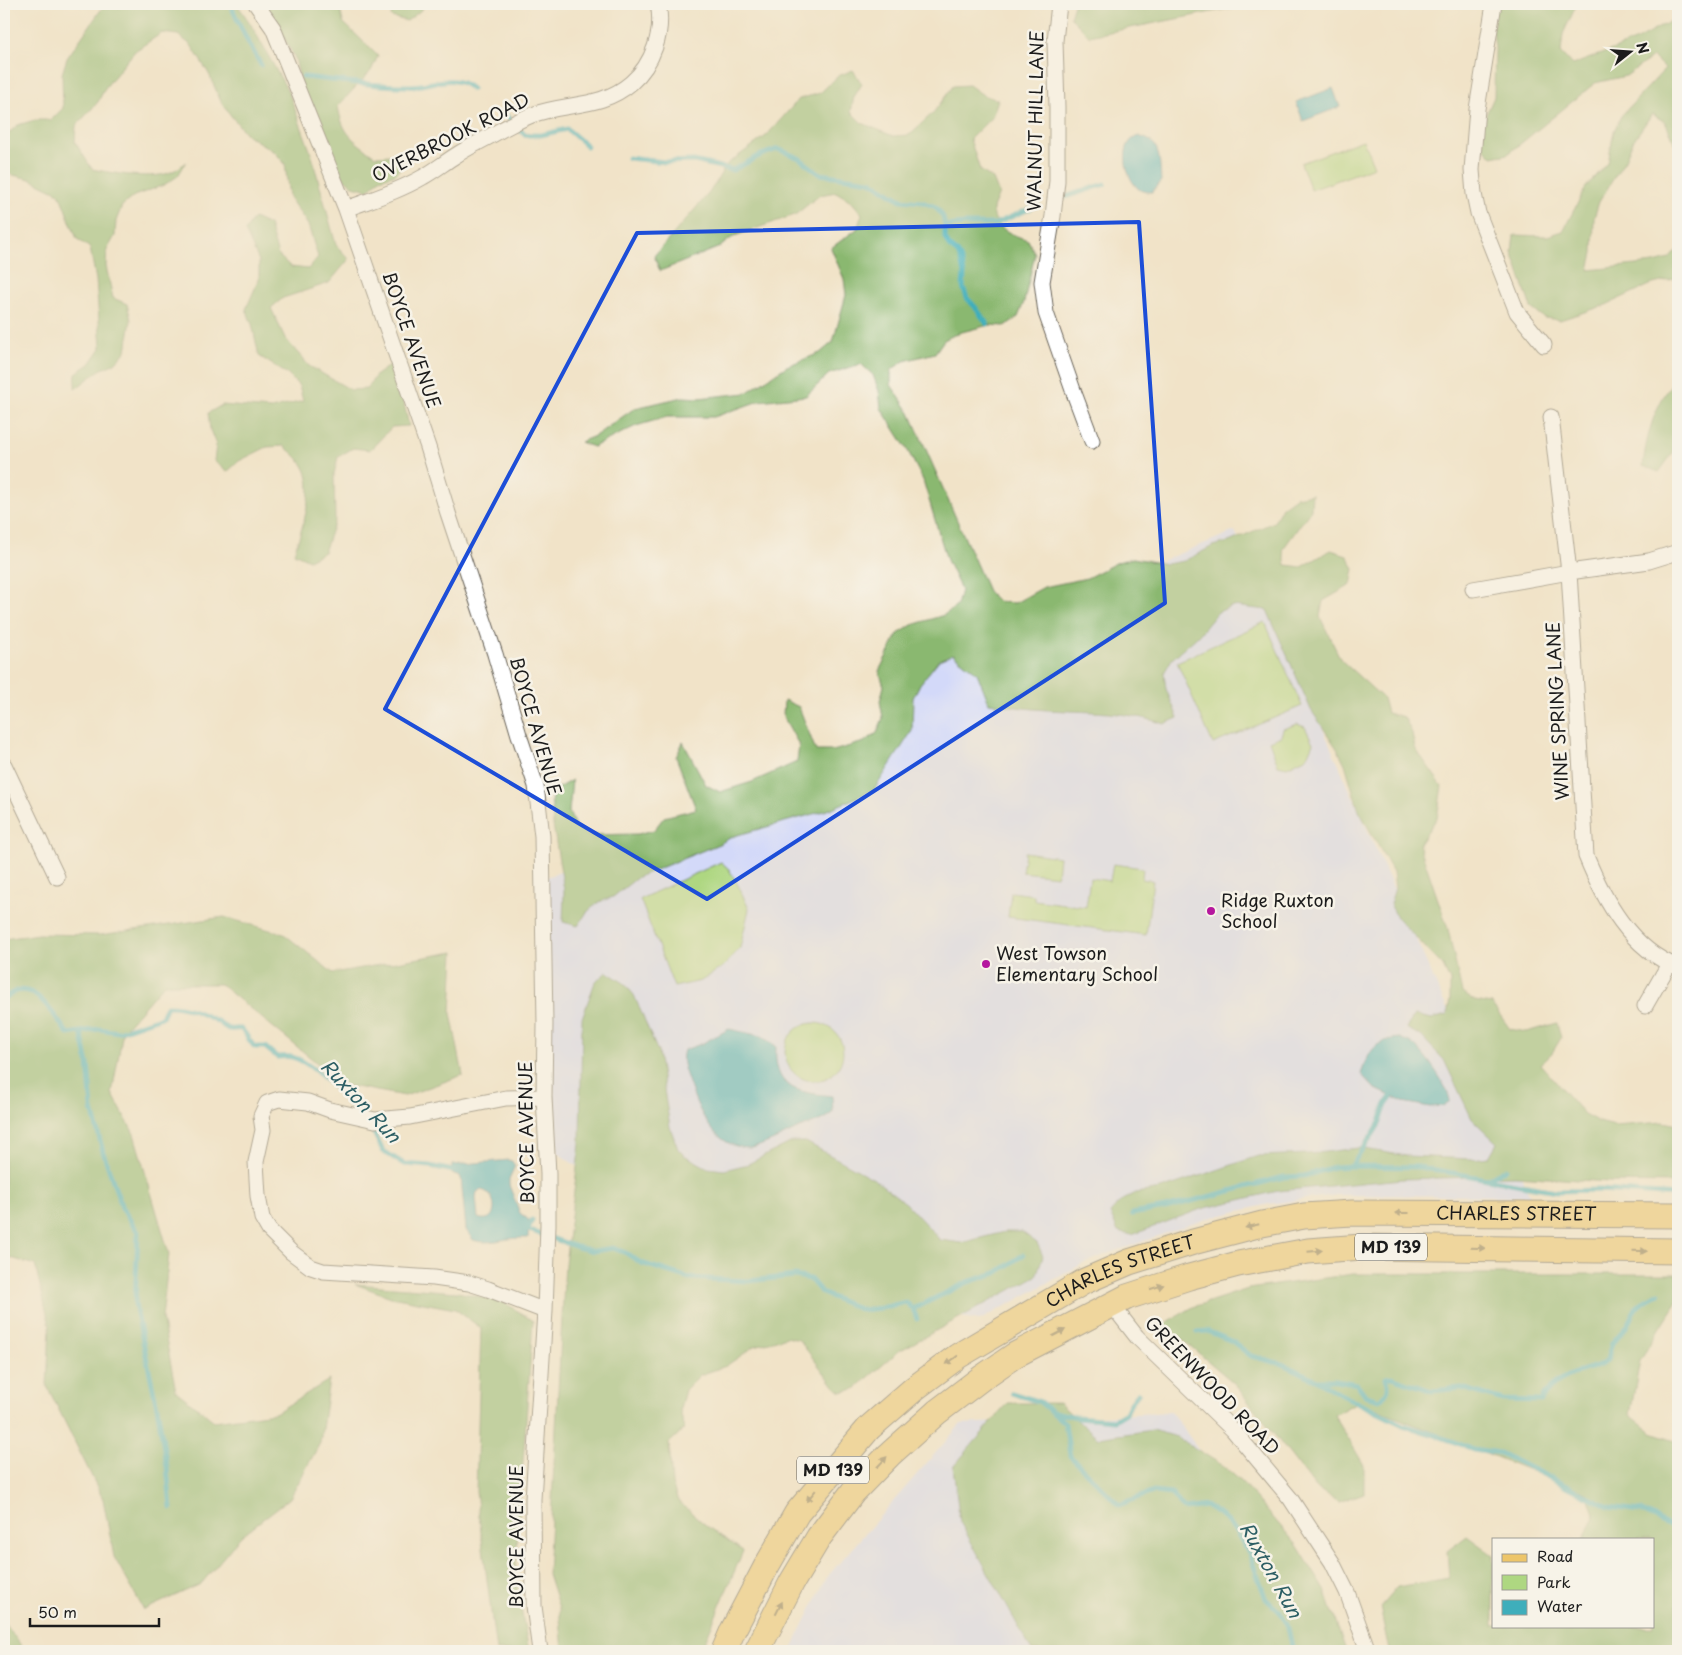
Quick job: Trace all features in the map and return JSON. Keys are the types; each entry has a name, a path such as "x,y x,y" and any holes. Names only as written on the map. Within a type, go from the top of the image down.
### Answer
{"main road":[{"name":"CHARLES STREET","path":"724,1651 762,1575 797,1513 869,1428 915,1388 958,1356 1085,1281 1129,1262 1193,1242 1262,1224 1304,1216 1352,1213 1678,1215"},
{"name":"CHARLES STREET","path":"757,1651 792,1582 819,1537 854,1492 889,1455 937,1412 1009,1359 1112,1305 1153,1288 1238,1264 1308,1251 1362,1247 1678,1251"}],"street":[{"name":"BOYCE AVENUE","path":"256,4 272,28 346,209 425,437 536,786 542,836 545,1024 544,1097 548,1174 548,1225 533,1499 534,1606 540,1651"},
{"name":"OVERBROOK ROAD","path":"346,209 386,195 424,177 456,155 530,115 558,107 592,103 615,94 630,84 640,74 655,49 658,33 658,4"},
{"name":"WALNUT HILL LANE","path":"1059,4 1055,41 1058,157 1053,216 1042,282 1046,313 1092,441"},
{"path":"1494,4 1477,109 1472,170 1474,194 1478,213 1517,312 1544,346"},
{"name":"WINE SPRING LANE","path":"1551,417 1569,572 1586,856 1595,878 1621,921 1636,938 1673,966"},
{"path":"1473,590 1569,572 1650,561 1678,552"},
{"path":"4,765 57,877"},
{"path":"1645,1006 1673,966"},
{"path":"544,1097 506,1098 410,1117 375,1120 337,1112 308,1102 279,1099 267,1103 261,1116 262,1130 256,1162 258,1196 262,1218 269,1230 282,1243 311,1266 323,1271 434,1278 469,1283 544,1311"},
{"name":"GREENWOOD ROAD","path":"1112,1305 1137,1337 1233,1430 1290,1498 1332,1562 1347,1592 1368,1651"}],"highlighted area":[{"path":"1139,222 1165,603 707,899 385,709 637,233"}],"shaded area":[{"name":"West Towson Elementary School","path":"1235,531 1530,1196 1337,1195 1269,1204 1209,1218 1088,1261 980,1320 894,1307 606,1187 558,1153 539,880 905,740 884,674"},
{"path":"1171,1412 1311,1601 1330,1651 791,1651 827,1577 961,1424"}],"green space":[{"path":"105,4 237,4 250,23 289,93 311,153 336,245 349,259 329,283 283,298 271,308 285,338 309,366 351,390 367,389 376,375 390,365 402,395 409,426 392,427 370,450 353,448 338,457 334,474 335,520 324,552 309,560 294,553 308,499 308,478 303,465 284,446 267,447 239,461 227,472 214,461 216,445 210,430 208,413 222,405 271,409 303,401 299,386 287,374 259,356 252,324 246,309 259,279 259,261 245,231 254,218 269,225 278,255 291,267 308,269 318,257 308,225 289,197 285,164 275,152 247,135 232,117 222,104 209,74 191,45 178,35 162,33 135,51 105,88 98,102 76,126 75,142 92,169 145,176 165,174 186,162 178,176 164,185 134,196 122,206 116,221 115,236 107,250 106,266 113,298 127,304 131,320 126,351 115,363 100,370 75,389 76,373 90,364 101,348 96,280 90,248 77,239 59,193 30,179 4,173 4,137 18,125 35,120 51,120 63,108 62,74 67,58"},
{"path":"262,4 339,4 343,22 378,56 371,71 338,106 340,116 350,136 375,156 391,155 400,168 396,174 380,179 368,190 353,186 341,176 302,89 295,58 280,30"},
{"path":"393,4 426,4 407,21 391,17"},
{"path":"1074,4 1253,4 1089,36 1070,17"},
{"path":"1496,4 1577,4 1563,34 1561,53 1572,65 1635,41 1678,17 1678,149 1665,122 1652,114 1633,141 1625,160 1599,202 1594,218 1593,253 1589,270 1654,263 1669,259 1678,249 1678,278 1649,285 1606,305 1560,320 1544,318 1531,308 1512,252 1514,235 1547,236 1563,231 1586,187 1608,163 1614,131 1621,116 1665,69 1653,57 1626,76 1595,83 1508,154 1492,157 1482,146 1480,128 1494,97 1495,48 1493,31"},
{"path":"853,70 862,84 854,97 851,112 862,123 893,136 909,135 933,113 953,86 969,85 983,95 998,100 992,117 970,139 980,170 993,179 999,194 994,204 994,217 1005,230 1028,240 1035,254 1024,302 1018,317 1005,326 989,325 958,333 944,340 935,353 904,361 891,370 891,385 910,413 988,591 999,602 1015,603 1044,587 1087,578 1118,562 1133,558 1166,564 1184,561 1213,546 1229,542 1274,522 1282,507 1296,497 1312,494 1311,510 1283,549 1286,565 1302,567 1331,550 1347,555 1354,569 1351,585 1323,601 1320,617 1341,660 1383,698 1387,713 1404,717 1412,733 1415,748 1442,786 1437,818 1419,844 1448,929 1462,993 1475,1001 1492,1004 1510,1029 1527,1032 1557,1023 1561,1038 1552,1053 1540,1064 1584,1114 1599,1122 1615,1126 1663,1122 1678,1125 1678,1183 1610,1182 1515,1176 1403,1179 1278,1191 1201,1209 1132,1235 1118,1232 1110,1213 1122,1200 1136,1193 1161,1189 1258,1156 1309,1154 1358,1148 1407,1156 1472,1159 1489,1157 1497,1143 1472,1119 1444,1060 1421,1036 1406,1028 1415,1015 1431,1019 1447,1015 1450,999 1450,981 1443,966 1398,919 1390,904 1395,888 1393,872 1359,811 1345,764 1338,750 1311,710 1267,610 1232,606 1218,612 1198,636 1172,659 1164,673 1166,689 1178,718 1164,724 1132,716 1100,712 1028,709 989,703 977,673 953,654 939,660 920,684 913,698 912,731 874,790 828,810 734,836 638,877 613,897 599,902 587,912 578,926 563,922 564,890 553,825 551,792 572,780 569,812 575,826 588,835 638,834 654,830 664,817 696,809 676,757 683,742 706,785 720,792 752,782 797,762 799,745 783,716 784,700 799,707 816,751 833,751 864,742 877,733 883,718 880,701 884,686 879,671 898,634 912,625 944,615 957,606 961,590 947,560 923,480 907,449 881,408 879,391 873,375 861,364 829,374 806,396 759,401 714,417 667,417 636,426 593,447 580,442 595,436 635,408 683,397 699,398 746,393 787,366 820,353 833,342 846,295 844,279 831,248 857,229 862,214 851,201 836,192 820,195 795,215 734,236 720,247 660,271 654,256 709,193 727,164 766,136 799,99 820,93 838,76"},
{"path":"1363,140 1374,167 1311,190 1301,163"},
{"path":"1678,378 1678,446 1659,472 1643,466 1647,443 1658,407"},
{"path":"1265,622 1302,706 1213,744 1177,662"},
{"path":"1297,724 1305,727 1313,743 1307,757 1287,767 1278,765 1269,741 1281,736 1283,729"},
{"path":"1025,852 1059,857 1057,876 1022,872"},
{"path":"721,862 729,869 749,909 740,948 724,966 701,981 674,987 640,899"},
{"path":"1113,864 1143,868 1142,879 1153,881 1146,935 1008,917 1011,892 1034,895 1034,900 1086,907 1090,878 1110,881"},
{"path":"224,917 284,934 333,973 454,952 451,1013 463,1075 405,1096 344,1085 220,984 164,984 123,1031 112,1093 134,1134 169,1254 162,1318 176,1391 214,1421 275,1413 329,1380 320,1443 290,1498 241,1536 201,1584 144,1610 114,1557 103,1499 47,1386 50,1326 35,1265 4,1256 4,939 38,934 100,935"},
{"path":"607,972 624,983 634,995 658,1052 670,1127 678,1149 684,1155 708,1168 724,1170 748,1164 792,1142 806,1142 874,1179 907,1204 940,1240 961,1243 1004,1232 1022,1232 1037,1243 1043,1256 1036,1276 899,1351 855,1389 841,1392 835,1387 799,1340 787,1337 755,1346 726,1366 700,1375 685,1390 680,1409 684,1429 669,1443 672,1484 678,1501 708,1527 743,1551 701,1651 563,1651 559,1608 548,1574 565,1264 580,1143 582,1018 595,982"},
{"path":"808,1023 820,1023 835,1031 843,1046 843,1058 835,1073 820,1081 808,1081 793,1073 785,1058 785,1046 793,1031"},
{"path":"1353,1274 1678,1274 1678,1300 1640,1360 1630,1415 1652,1432 1678,1441 1678,1651 1525,1651 1497,1645 1488,1651 1389,1651 1380,1607 1397,1587 1449,1578 1447,1551 1467,1536 1492,1554 1492,1628 1654,1628 1654,1538 1584,1538 1595,1517 1587,1493 1357,1402 1334,1415 1364,1465 1364,1493 1339,1502 1316,1488 1234,1383 1164,1324 1193,1307 1248,1289"},
{"path":"355,1284 457,1292 502,1301 533,1321 515,1576 529,1651 496,1651 476,1492 481,1328 455,1309 391,1297"},
{"path":"1008,1403 1059,1403 1098,1438 1152,1430 1177,1437 1222,1465 1242,1482 1297,1545 1325,1590 1346,1651 1032,1651 960,1522 953,1467"},
{"path":"4,1622 25,1651 4,1651"}],"water":[{"path":"1333,88 1340,107 1303,121 1296,102"},
{"path":"1139,136 1151,141 1157,149 1161,181 1152,192 1140,190 1130,178 1127,170 1126,153 1128,145 1132,139"},
{"path":"729,1029 761,1036 776,1046 778,1071 783,1080 789,1086 798,1090 832,1096 833,1112 822,1120 799,1128 760,1146 750,1148 727,1142 718,1135 703,1116 693,1094 683,1063 683,1054 684,1050 701,1044"},
{"path":"1400,1038 1410,1042 1422,1053 1440,1078 1450,1101 1443,1106 1430,1107 1403,1102 1374,1088 1361,1074 1370,1053 1378,1044"},
{"path":"512,1161 515,1166 509,1179 509,1185 520,1213 529,1220 528,1238 486,1242 473,1240 466,1230 461,1178 459,1175 452,1174 452,1165","holes":["480,1190 486,1192 493,1201 493,1213 485,1219 478,1218 477,1192"]}],"waterway":[{"path":"230,4 261,65"},
{"path":"303,77 397,86 457,81 472,89"},
{"path":"503,112 525,135 541,135 567,129 587,146"},
{"path":"628,158 665,162 694,161 733,170 761,155 778,149 799,158 820,174 870,181 901,200 922,202 936,207 943,217 945,238 949,246 958,253 962,263 964,274 963,287 967,298 987,324"},
{"path":"1065,197 1105,184"},
{"path":"945,226 995,224 1038,205"},
{"name":"Ruxton Run","path":"4,998 17,991 32,993 46,1005 68,1034 99,1029 118,1032 162,1017 167,1006 194,1011 230,1029 241,1029 255,1047 265,1047 277,1057 292,1057 309,1065 327,1080 356,1111"},
{"path":"81,1032 88,1063 92,1109 103,1152 122,1208 138,1232 135,1304 157,1407 167,1467 171,1508"},
{"path":"1352,1166 1377,1128 1385,1106 1391,1097"},
{"name":"Ruxton Run","path":"364,1122 374,1133 383,1151 404,1164 430,1166 458,1172"},
{"path":"1132,1214 1165,1208 1284,1177 1304,1176 1334,1167 1352,1166 1419,1167 1556,1191 1600,1190 1678,1195"},
{"path":"1487,1179 1506,1169"},
{"path":"528,1229 532,1220"},
{"name":"Ruxton Run","path":"523,1228 594,1251 613,1248 626,1253 641,1263 689,1278 748,1281 795,1276 810,1279 822,1293 862,1310 906,1302 913,1309 917,1319"},
{"path":"913,1309 968,1282 996,1273 1023,1255"},
{"path":"1319,1380 1336,1380 1357,1384 1366,1396 1379,1400 1387,1390 1386,1378 1392,1377 1432,1391 1462,1388 1503,1400 1541,1401 1552,1386 1567,1376 1603,1364 1607,1360 1612,1343 1626,1327 1636,1308 1659,1293"},
{"path":"1197,1332 1207,1331 1232,1341 1251,1356 1282,1364 1403,1425 1473,1449 1500,1453 1609,1507 1640,1511 1678,1529"},
{"name":"Ruxton Run","path":"1012,1393 1040,1402 1065,1423 1070,1456 1119,1505 1153,1492 1172,1494 1184,1509 1206,1506 1222,1516 1235,1530 1249,1553 1266,1599 1279,1611 1287,1623 1293,1651"},
{"path":"1054,1412 1077,1417 1114,1420 1126,1413 1138,1394"}],"place":[{"name":"Ridge Ruxton School","path":"1211,911"},
{"name":"West Towson Elementary School","path":"986,964"}]}
